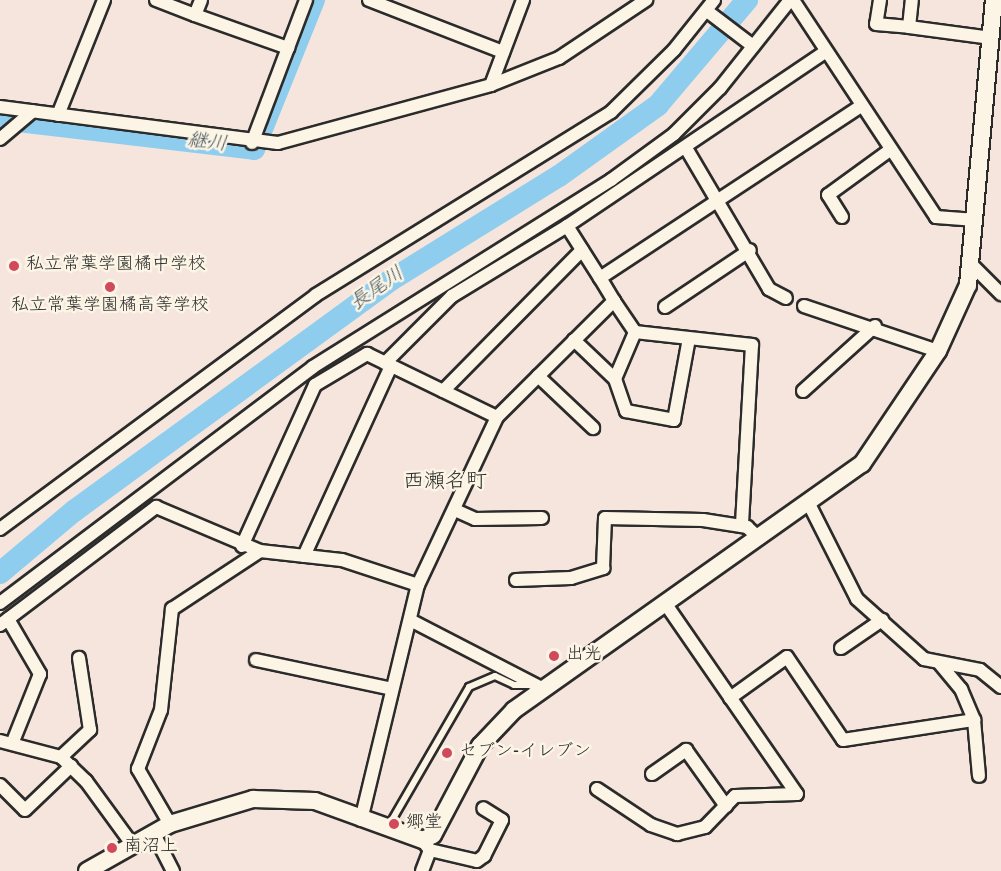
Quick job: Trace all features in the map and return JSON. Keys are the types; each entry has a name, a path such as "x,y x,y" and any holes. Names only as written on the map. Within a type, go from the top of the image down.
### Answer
{"street":[{"path":"58,115 104,0"},
{"path":"156,0 288,48"},
{"path":"195,15 201,0"},
{"path":"252,143 306,0"},
{"path":"369,0 503,52"},
{"path":"491,85 523,0"},
{"path":"0,107 252,143 278,143 342,129 491,85 559,58 646,0"},
{"path":"0,603 313,367 611,180 674,134 791,0 936,217 976,220"},
{"path":"880,0 876,24 991,38"},
{"path":"909,27 912,0"},
{"path":"422,871 427,845 480,746 539,687 809,504 877,448 959,314 973,266 991,38 997,20 994,0"},
{"path":"0,529 316,295 611,111 710,5 753,46"},
{"path":"304,556 388,364 452,296 567,226 686,148 825,52"},
{"path":"600,278 861,106"},
{"path":"0,139 33,111"},
{"path":"686,148 750,250 770,289 786,298"},
{"path":"842,217 828,195 890,150"},
{"path":"567,226 636,332 752,345 742,526"},
{"path":"443,391 582,250"},
{"path":"665,308 750,250"},
{"path":"973,266 1001,294"},
{"path":"361,820 392,689 412,621 417,585 455,510 497,417 614,301"},
{"path":"804,306 875,326 938,351"},
{"path":"803,391 875,326"},
{"path":"615,379 636,332"},
{"path":"574,340 615,379 626,411 674,420 689,338"},
{"path":"242,546 315,385 367,354 497,417"},
{"path":"538,376 593,428"},
{"path":"809,504 857,599 924,659 940,664 980,670 1001,687"},
{"path":"132,844 71,766 61,757 6,742 40,674 4,622 156,507 260,552 342,560 417,585"},
{"path":"455,510 475,519 542,518"},
{"path":"516,580 571,578 603,568 605,518 742,526 759,538"},
{"path":"170,824 138,769 161,710 172,609 260,552"},
{"path":"597,789 651,825 677,834 705,827 735,796 797,794 665,603"},
{"path":"841,648 882,620"},
{"path":"412,621 539,687"},
{"path":"730,698 787,657 843,740 974,720"},
{"path":"61,757 90,730 80,658"},
{"path":"256,660 392,689"},
{"path":"940,664 961,690 974,720 979,776"},
{"path":"652,774 686,750 726,807"},
{"path":"0,785 25,810 71,766"},
{"path":"87,871 153,831 170,824 253,799 285,796 315,801 427,845 477,861 484,856 502,820 483,808"},
{"path":"153,831 173,871"}],"lane":[{"path":"387,830 469,687 495,676 514,685 539,687"}],"waterway":[{"name":"継川","path":"0,119 254,149 314,0"},
{"name":"長尾川","path":"0,573 74,511 391,280 559,176 658,105 747,0"}],"place":[{"name":"私立常葉学園橘中学校","path":"14,266"},
{"name":"私立常葉学園橘高等学校","path":"110,287"},
{"name":"出光","path":"554,656"},
{"name":"セブン-イレブン","path":"447,753"},
{"name":"郷堂","path":"394,824"},
{"name":"南沼上","path":"112,848"}],"district":[{"name":"西瀬名町","path":"445,483"}]}
